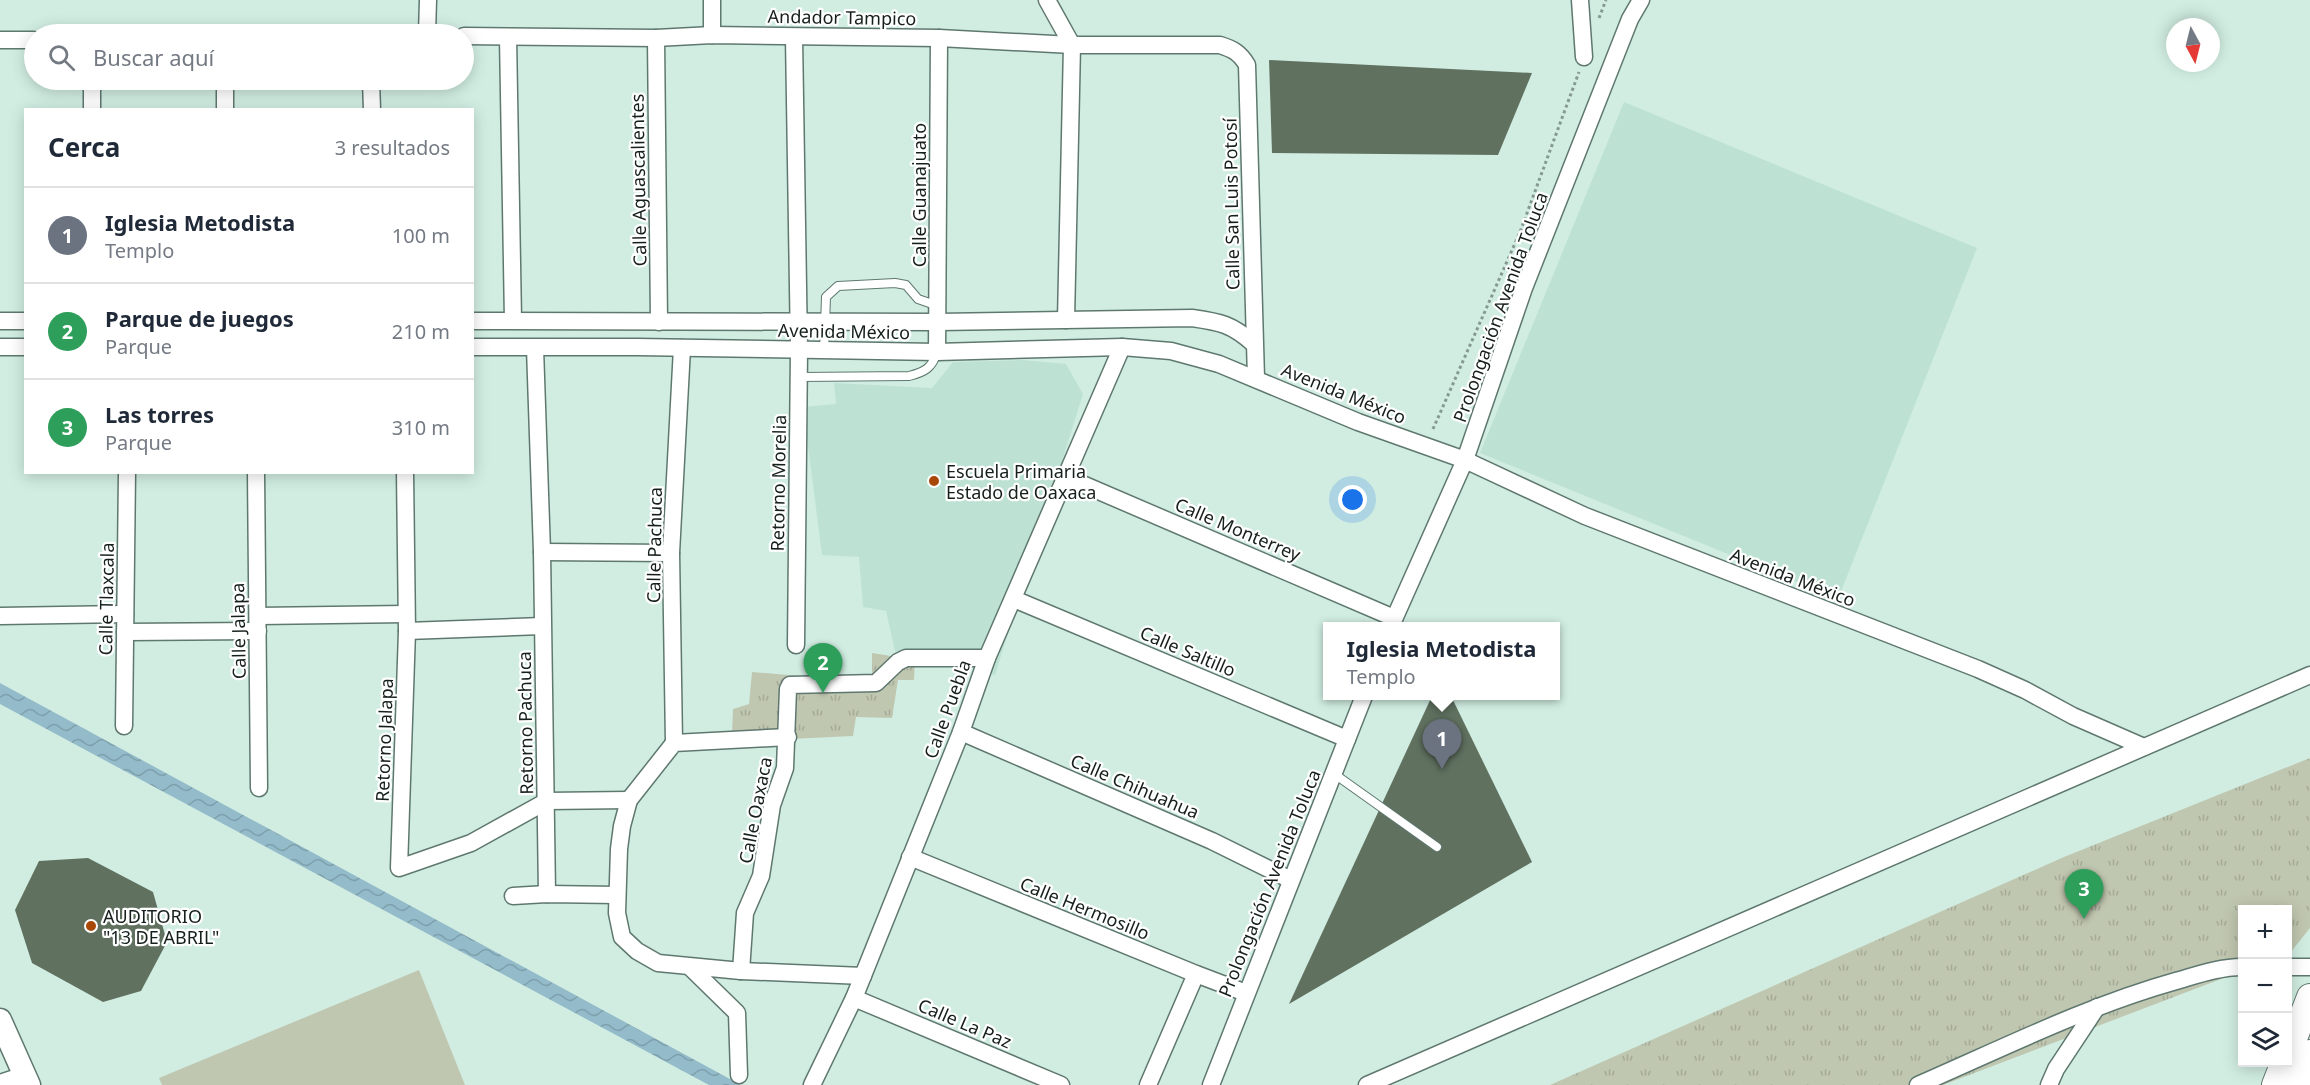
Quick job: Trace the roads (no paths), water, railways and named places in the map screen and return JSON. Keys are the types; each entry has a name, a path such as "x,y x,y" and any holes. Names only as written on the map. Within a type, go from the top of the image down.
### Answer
{"main road":[{"path":"2292,1044 2310,997"},
{"path":"2298,1085 2310,1053"},
{"path":"2276,1085 2282,1067"}],"street":[{"path":"427,24 428,0"},
{"path":"712,0 712,35"},
{"path":"1580,0 1584,57"},
{"name":"Prolongación Avenida Toluca","path":"1393,622 1465,460 1524,288 1630,19 1641,0"},
{"path":"1051,3 1072,45 1066,320"},
{"name":"Andador Tampico","path":"474,36 656,38 712,35 939,38 1072,45 1220,45"},
{"path":"508,37 513,320"},
{"path":"794,37 797,321"},
{"name":"Calle Aguascalientes","path":"656,38 659,322"},
{"name":"Calle Guanajuato","path":"937,352 939,38"},
{"path":"0,40 24,40"},
{"name":"Calle San Luis Potosí","path":"1220,45 1234,50 1242,56 1247,65 1256,378"},
{"path":"92,90 92,108"},
{"path":"225,90 225,108"},
{"path":"371,90 372,108"},
{"name":"Avenida México","path":"474,321 825,322 939,314 1066,320 1202,319 1232,326 1254,344"},
{"path":"0,321 24,321"},
{"name":"Retorno Morelia","path":"796,645 799,377 797,321"},
{"path":"0,346 24,347"},
{"name":"Avenida México","path":"474,347 937,352 1122,347 1171,351 1219,363 1358,422 1465,460 1585,516 1978,669 2025,690 2073,716 2144,747"},
{"name":"Calle Puebla","path":"812,1085 854,998 961,732 987,658 1122,347"},
{"name":"Retorno Pachuca","path":"534,348 542,552 547,894"},
{"name":"Calle Pachuca","path":"674,742 671,553 682,348"},
{"name":"Calle Tlaxcala","path":"124,726 127,474"},
{"name":"Calle Jalapa","path":"256,474 259,788"},
{"name":"Retorno Jalapa","path":"405,474 407,631 399,868 471,843 547,801"},
{"name":"Calle Monterrey","path":"1066,477 1393,622"},
{"path":"542,552 671,553"},
{"name":"Calle Saltillo","path":"1014,598 1347,739"},
{"path":"0,616 125,614"},
{"path":"125,632 406,614"},
{"path":"407,631 542,626"},
{"name":"Calle Oaxaca","path":"741,971 745,913 761,876 771,805 785,768 788,737 788,689 794,683 876,683 898,662 906,658 987,658"},
{"path":"1367,1085 2310,675"},
{"name":"Prolongación Avenida Toluca","path":"1211,1085 1362,700"},
{"name":"Calle Chihuahua","path":"961,732 1212,841 1291,880"},
{"path":"788,737 674,742 629,800 622,826 617,895 617,913 622,937 637,951 658,963 741,971 863,976"},
{"path":"547,801 629,800"},
{"name":"Calle Hermosillo","path":"910,857 1246,993"},
{"path":"513,896 617,895"},
{"path":"690,967 737,1013 739,1075"},
{"path":"2292,967 2310,968"},
{"path":"1918,1085 2097,1007 2144,990 2203,974 2238,968"},
{"path":"1148,1085 1196,974"},
{"name":"Calle La Paz","path":"854,998 1061,1085"},
{"path":"2049,1085 2056,1069 2097,1007"},
{"path":"0,1020 26,1080 0,1083"}],"lane":[{"path":"824,351 826,297 838,286 895,283 906,285 918,299 939,314"},
{"path":"799,377 909,376 927,371 933,365 937,352"},
{"path":"1333,773 1437,847"}],"water":[{"path":"0,683 741,1085 709,1085 0,704"}],"place":[{"name":"Escuela Primaria Estado de Oaxaca","path":"934,481"},
{"name":"Parque de juegos","path":"823,693"},
{"name":"Iglesia Metodista","path":"1442,769"},
{"name":"Las torres","path":"2084,919"},
{"name":"AUDITORIO \"13 DE ABRIL\"","path":"91,926"}]}
